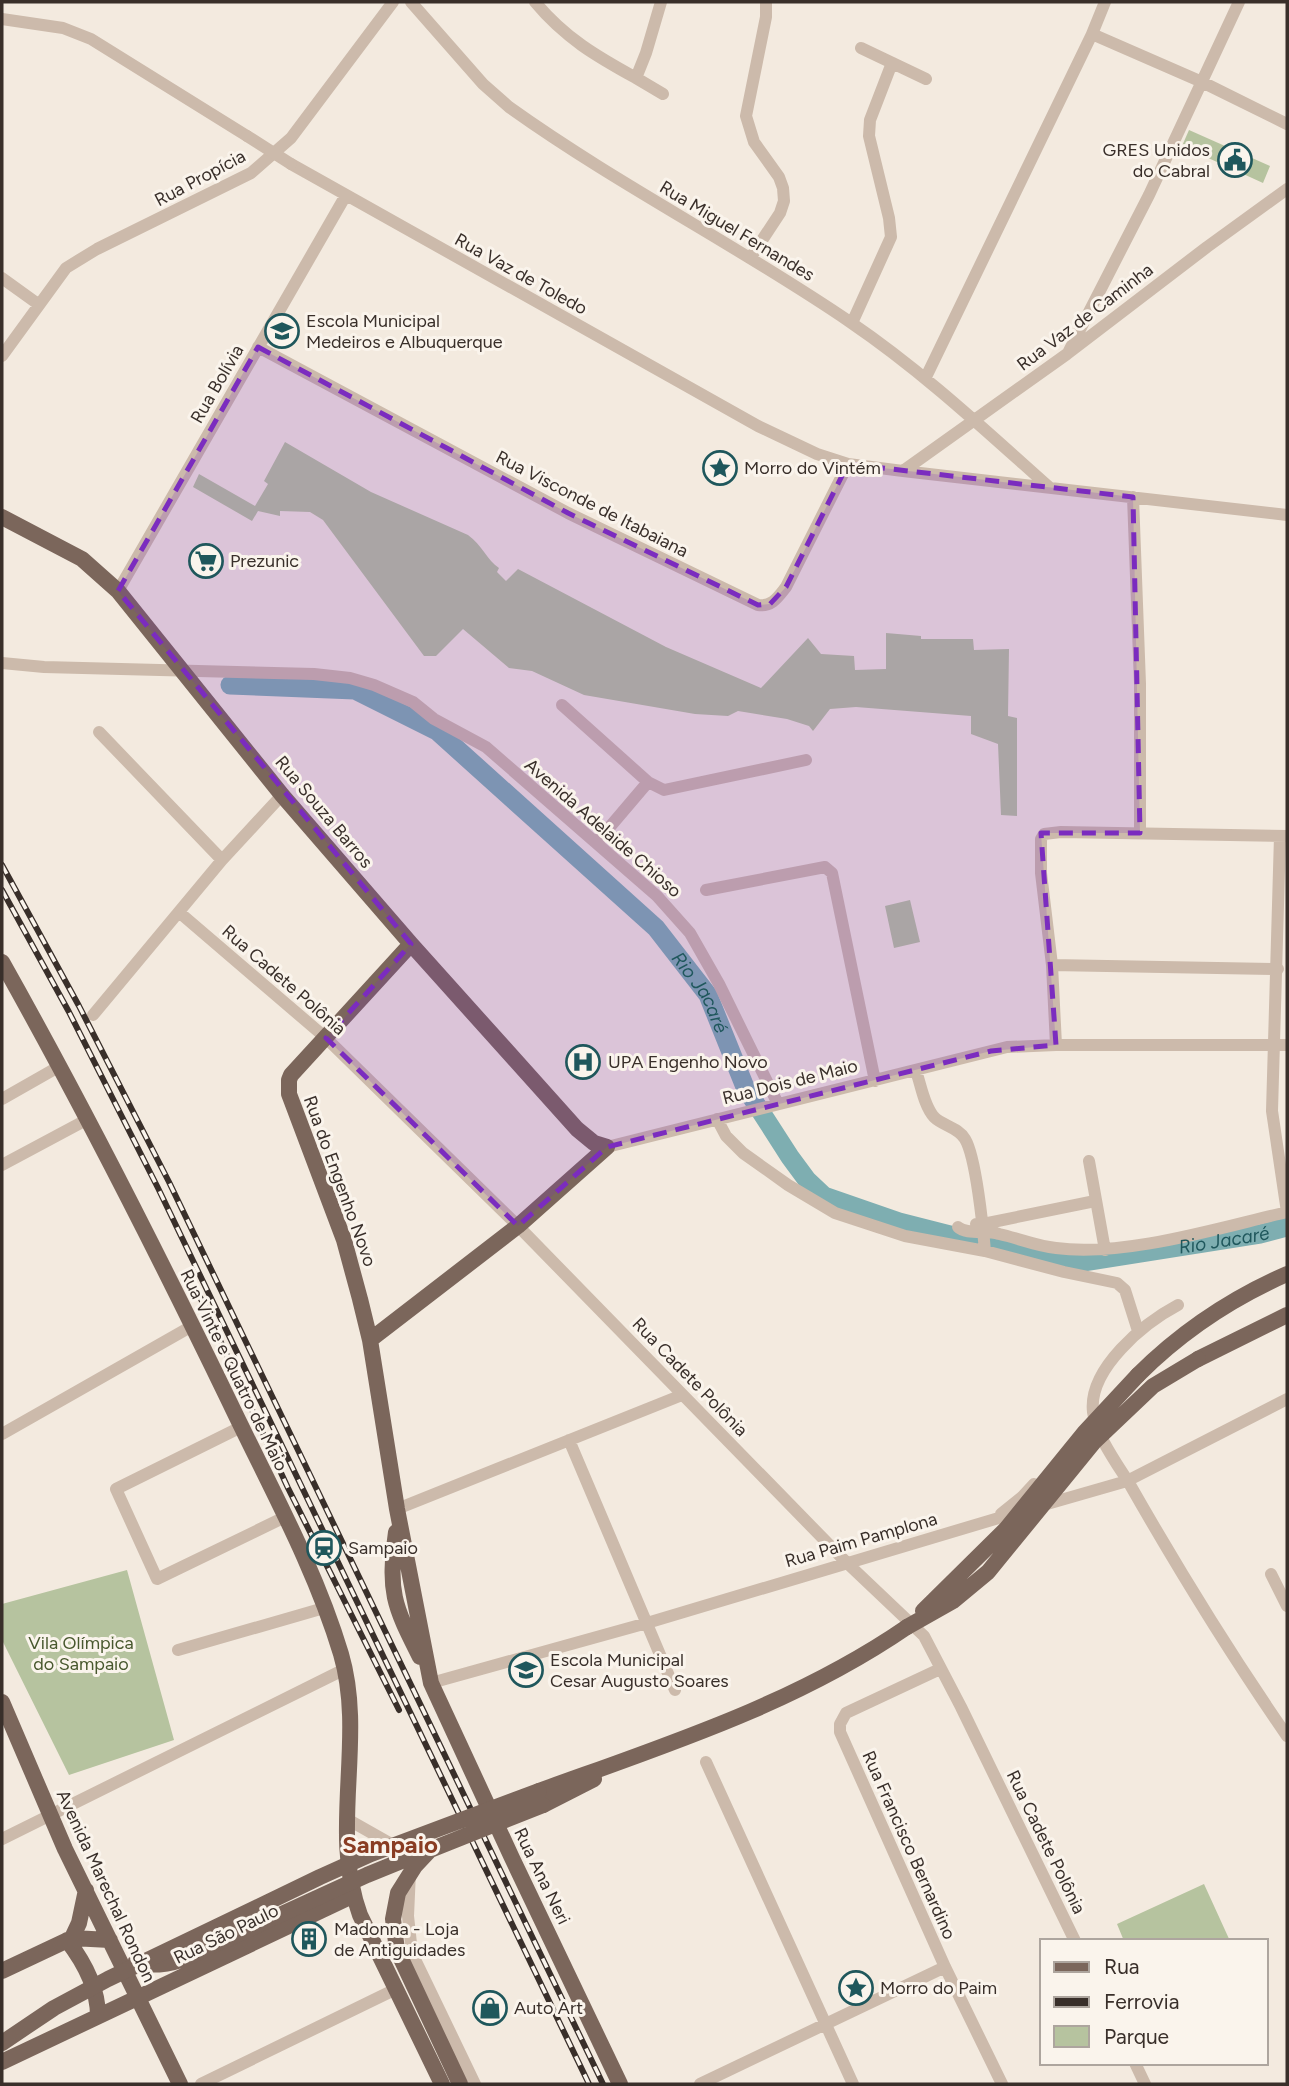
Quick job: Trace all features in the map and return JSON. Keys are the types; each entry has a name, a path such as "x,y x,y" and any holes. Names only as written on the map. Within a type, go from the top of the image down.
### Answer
{"main road":[{"name":"Rua Souza Barros","path":"2,517 82,559 118,591 282,795 411,944 578,1129 594,1143 607,1147"},
{"name":"Rua do Engenho Novo","path":"411,944 291,1075 289,1094 347,1249 370,1340 398,1512 392,1588 401,1620 430,1678"},
{"name":"Rua Vinte e Quatro de Maio","path":"2,962 88,1119 192,1326 285,1517 324,1608 345,1669 349,1694 347,1819 348,1875 352,1896 442,2084"},
{"name":"Rua Dois de Maio","path":"370,1340 518,1226 607,1147"},
{"path":"907,1627 1006,1529 1084,1433 1138,1375 1179,1337 1216,1310 1287,1274"},
{"path":"2,2043 43,2015 108,1979 371,1854 588,1783 623,1761 740,1717 846,1666 953,1601 979,1580 1016,1539 1094,1442 1153,1386 1198,1359 1287,1315"},
{"name":"Rua Ana Neri","path":"430,1678 620,2084"},
{"name":"Avenida Marechal Rondon","path":"2,1702 51,1816 180,2084"},
{"path":"2,1971 70,1939 112,1944 125,1957 146,1965 169,1965 541,1798"},
{"path":"430,1850 398,1893 393,1919 394,1935 402,1963 460,2084"},
{"path":"70,1939 79,1923 86,1890"},
{"name":"Rua São Paulo","path":"2,2062 352,1896"},
{"path":"70,1939 92,1983 98,2017"}],"street":[{"name":"Rua Propícia","path":"2,356 38,304 66,268 74,262 189,205 265,163 291,138 393,2"},
{"name":"Rua Miguel Fernandes","path":"411,2 483,84 509,107 852,323 926,377 1049,487"},
{"path":"535,2 551,20 586,50 663,93"},
{"path":"636,78 661,2"},
{"path":"751,257 780,213 784,201 779,177 754,142 746,116 766,17 766,2"},
{"path":"926,377 1105,2"},
{"path":"1067,354 1132,229 1239,2"},
{"name":"Rua Vaz de Toledo","path":"2,19 64,28 91,39 346,195 758,426 817,454 848,464 1287,515"},
{"path":"1092,34 1202,82 1287,124"},
{"path":"861,48 926,79"},
{"path":"852,323 891,237 869,136 870,120 892,63"},
{"name":"Rua Vaz de Caminha","path":"903,471 1067,354 1207,247 1287,190"},
{"name":"Rua Bolívia","path":"118,591 346,195"},
{"path":"2,278 38,304"},
{"name":"Rua Visconde de Itabaiana","path":"258,347 568,513 758,605 769,604 777,599 786,587 848,464"},
{"path":"1133,497 1140,711 1140,834"},
{"name":"Avenida Adelaide Chioso","path":"2,663 44,667 314,674 350,678 413,702 434,719 486,747 597,842 656,896 690,933 719,984 772,1105"},
{"path":"562,705 657,788 669,790 806,760"},
{"path":"99,732 222,860"},
{"path":"597,842 649,782"},
{"path":"93,1015 222,860 282,795"},
{"path":"958,1227 961,1222 1057,1248 1105,1250 1287,1212 1272,1111 1281,1045 1278,969 1284,836 1061,832 1048,833 1041,839 1041,873 1052,965 1056,1045"},
{"path":"706,890 825,867 832,873 875,1081"},
{"name":"Rua Cadete Polônia","path":"180,913 326,1038 518,1226 846,1562 924,1636 1074,1939"},
{"path":"1052,965 1278,969"},
{"name":"Rua Dois de Maio","path":"607,1147 1007,1047 1281,1045"},
{"path":"2,1099 60,1066"},
{"path":"916,1071 930,1110 936,1118 958,1131 968,1146 985,1249"},
{"path":"2,1165 88,1119"},
{"path":"717,1119 736,1147 820,1207 905,1236 985,1249 1064,1272 1117,1283 1125,1290 1138,1331"},
{"path":"1089,1161 1105,1250"},
{"path":"983,1229 1095,1201"},
{"path":"1178,1305 1138,1331 1097,1384 1093,1414 1107,1448 1161,1539 1287,1736"},
{"path":"2,1434 192,1326"},
{"path":"398,1512 682,1395"},
{"name":"Rua Paim Pamplona","path":"430,1678 647,1623 1127,1481 1287,1399"},
{"path":"992,1520 1022,1497 1093,1414"},
{"path":"241,1427 116,1489 157,1579 285,1517"},
{"path":"569,1440 676,1690"},
{"path":"1271,1573 1287,1606"},
{"path":"178,1650 324,1608"},
{"path":"2,1839 345,1669"},
{"name":"Rua Francisco Bernardino","path":"940,1669 846,1713 839,1724 840,1732 944,1966 1002,2084"},
{"path":"706,1762 853,2084"},
{"path":"347,1819 400,1848 410,1865 411,1899 408,1916 412,1953 475,2084"},
{"path":"700,2084 944,1966"},
{"path":"201,2084 396,1989"},
{"path":"1136,2065 1145,2084"}],"highlighted area":[{"path":"258,347 568,513 758,605 770,604 786,587 848,464 1133,497 1140,833 1041,833 1056,1045 991,1051 607,1147 518,1226 326,1038 411,944 118,591"}],"green space":[{"name":"GRES Unidos do Cabral","path":"1189,130 1270,166 1263,183 1182,146"},
{"path":"285,442 371,492 468,535 499,568 497,572 506,581 518,569 666,647 761,688 808,638 821,654 854,656 855,670 886,669 886,633 921,636 921,639 973,639 974,650 1009,649 1008,716 1017,718 1017,816 1001,815 998,744 971,734 971,716 856,707 830,709 813,731 809,726 787,719 738,711 728,716 695,714 584,695 532,671 509,668 463,629 436,656 424,656 323,520 310,512 280,511 280,516 258,511 252,521 193,487 199,474 255,506 268,484 264,481"},
{"path":"910,900 920,942 894,948 885,906"},
{"name":"Vila Olímpica do Sampaio","path":"127,1570 174,1740 69,1775 2,1640 2,1604"},
{"path":"1204,1884 1229,1939 1123,1939 1117,1924"}],"waterway":[{"name":"Rio Jacaré","path":"230,685 355,690 437,731 656,928 708,995 745,1087 790,1157 807,1180 824,1196 899,1222 1021,1253 1083,1262 1260,1234 1287,1227"}],"railway":[{"path":"2,865 79,1006 169,1182 603,2084"},
{"path":"2,890 69,1012 158,1188 589,2084"},
{"path":"200,1297 288,1488 399,1710"}],"place":[{"name":"GRES Unidos do Cabral","path":"1235,160"},
{"name":"Escola Municipal Medeiros e Albuquerque","path":"282,331"},
{"name":"Morro do Vintém","path":"720,468"},
{"name":"Prezunic","path":"206,561"},
{"name":"UPA Engenho Novo","path":"583,1062"},
{"name":"Sampaio","path":"324,1548"},
{"name":"Escola Municipal Cesar Augusto Soares","path":"526,1670"},
{"name":"Madonna - Loja de Antiguidades","path":"309,1939"},
{"name":"Morro do Paim","path":"856,1988"},
{"name":"Auto Art","path":"490,2008"}],"district":[{"name":"Sampaio","path":"390,1845"}]}
